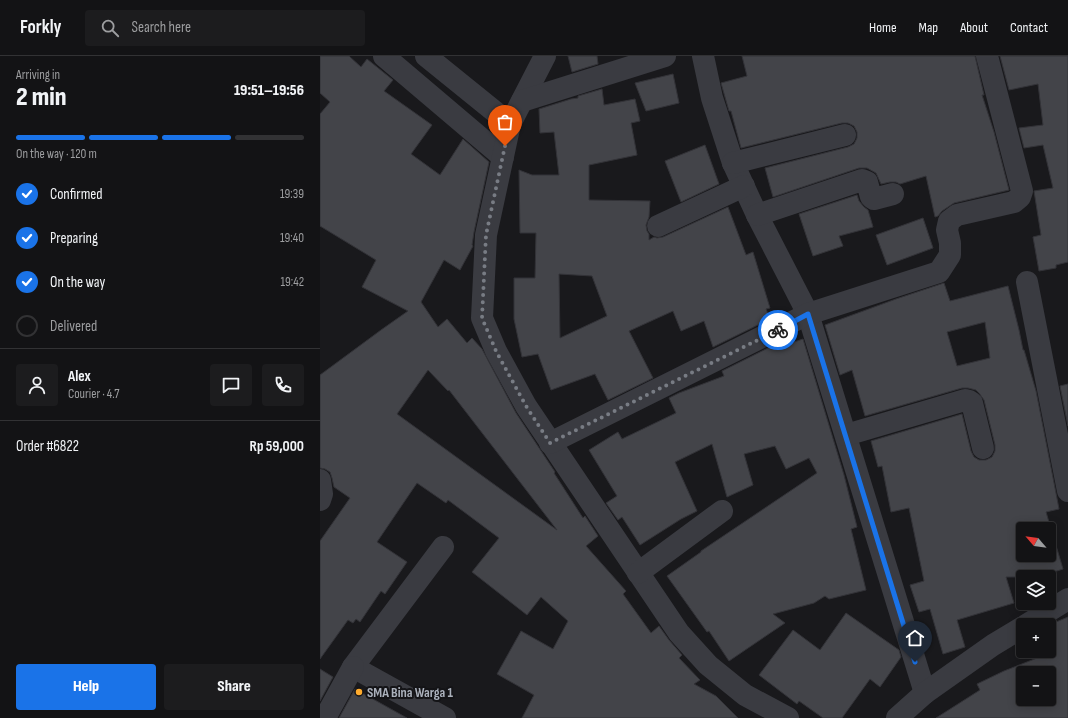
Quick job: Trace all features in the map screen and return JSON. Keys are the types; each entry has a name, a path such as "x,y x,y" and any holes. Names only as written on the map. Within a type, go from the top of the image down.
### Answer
{"street":[{"path":"384,56 503,157"},
{"path":"426,56 510,124"},
{"path":"545,56 510,124 486,235 482,318 496,351 526,406 680,633 708,665 745,695 788,718"},
{"path":"522,101 665,56"},
{"path":"704,56 712,98 733,163 756,215 808,314 846,435 915,708 993,646 1016,631"},
{"path":"550,443 808,314 939,272 950,255 950,243 947,230 949,221 957,215 1014,202 1020,197 1022,192 987,56"},
{"path":"733,163 845,135"},
{"path":"756,215 862,180 867,182 871,197 874,199 893,194"},
{"path":"658,226 744,186"},
{"path":"1027,282 1068,491"},
{"path":"846,435 965,400 972,403 983,448"},
{"path":"320,480 322,494 320,500"},
{"path":"638,573 722,511"},
{"path":"325,718 353,667 443,547"},
{"path":"1037,618 1068,599"},
{"path":"353,667 445,718"}],"building":[{"path":"320,56 349,56 361,67 367,59 393,80 384,91 432,125 411,154 440,175 463,139 489,162 474,232 473,246 460,270 444,260 421,302 438,327 447,319 467,343 472,338 482,349 516,413 583,518 585,516 598,536 586,546 626,591 623,594 651,633 659,626 682,655 679,658 700,680 694,684 716,696 738,718 522,718 534,695 497,674 521,631 553,649 568,621 541,597 527,615 472,572 499,538 448,500 446,503 417,483 377,542 407,562 385,594 381,591 360,622 356,619 353,623 348,620 320,659 320,541 350,498 334,487 330,472 320,468 320,375 408,311 362,287 376,260 320,226 320,114 330,102 320,93","holes":["428,370 448,391 449,390 557,530 397,414"]},
{"path":"568,56 597,56 598,64 572,72"},
{"path":"742,56 975,56 984,95 982,95 994,132 1009,190 954,203 935,217 926,176 900,184 890,182 881,184 876,173 867,168 859,168 773,197 765,168 848,147 854,144 857,138 857,132 854,126 848,123 842,123 741,148 731,111 729,111 721,83 747,76"},
{"path":"1000,56 1068,56 1068,262 1056,265 1056,268 1039,271 1033,237 1041,235 1034,191 1053,188 1043,145 1024,148 1019,128 1043,125 1038,84 1009,90"},
{"path":"673,74 679,103 646,111 635,83"},
{"path":"602,89 604,105 635,99 640,121 631,123 637,155 589,165 589,200 650,201 649,217 646,225 649,240 654,237 663,237 728,207 746,255 753,252 770,308 766,309 770,319 713,347 704,321 681,331 673,311 629,331 653,378 608,400 595,374 551,390 538,354 522,357 514,319 514,278 535,278 536,233 520,233 519,170 532,175 559,175 554,132 540,133 539,109 578,98 578,96","holes":["559,274 592,276 607,316 560,338"]},
{"path":"705,145 719,184 681,202 665,161"},
{"path":"857,195 859,201 868,210 873,227 839,236 843,246 813,256 799,214"},
{"path":"923,218 933,248 887,265 876,235"},
{"path":"944,283 950,301 1008,286 1023,350 1036,391 1059,509 1046,512 1049,522 1016,522 1016,562 1056,562 1056,546 1063,569 1056,571 1056,570 1016,570 1016,577 1006,577 1014,603 957,620 965,647 943,654 930,609 919,612 910,585 924,581 909,508 891,512 882,466 878,467 871,441 962,414 971,451 974,457 979,460 986,460 992,457 995,451 995,445 984,400 976,390 962,388 865,416 852,370 840,375 825,325","holes":["985,322 990,358 957,366 947,332"]},
{"path":"803,339 844,475 857,527 851,529 866,590 829,599 825,596 814,603 773,614 785,623 729,661 709,631 707,632 667,576 701,551 817,473 809,458 786,469 775,446 744,454 753,485 727,497 712,444 675,462 697,511 681,519 640,545 622,517 618,520 606,503 617,496 589,450 618,432 622,439 676,413 669,398 724,376 722,371 780,342 782,346"},
{"path":"1068,384 1068,426 1060,386"},
{"path":"846,613 899,650 901,657 880,687 870,679 842,718 823,718 799,701 797,704 759,675 793,630 820,650"},
{"path":"1068,617 1068,718 936,718 980,690 977,684 1016,666 1016,706 1056,706 1056,666 1017,666 1037,658 1056,658 1056,622"},
{"path":"320,669 333,677 320,701"},
{"path":"355,689 407,718 339,718"}],"way so far":[{"path":"505,146 486,235 482,318 496,351 526,406 550,443 778,330"}],"place":[{"name":"SMA Bina Warga 1","path":"359,692"}],"route":[{"path":"778,330 808,314 915,662"}]}
